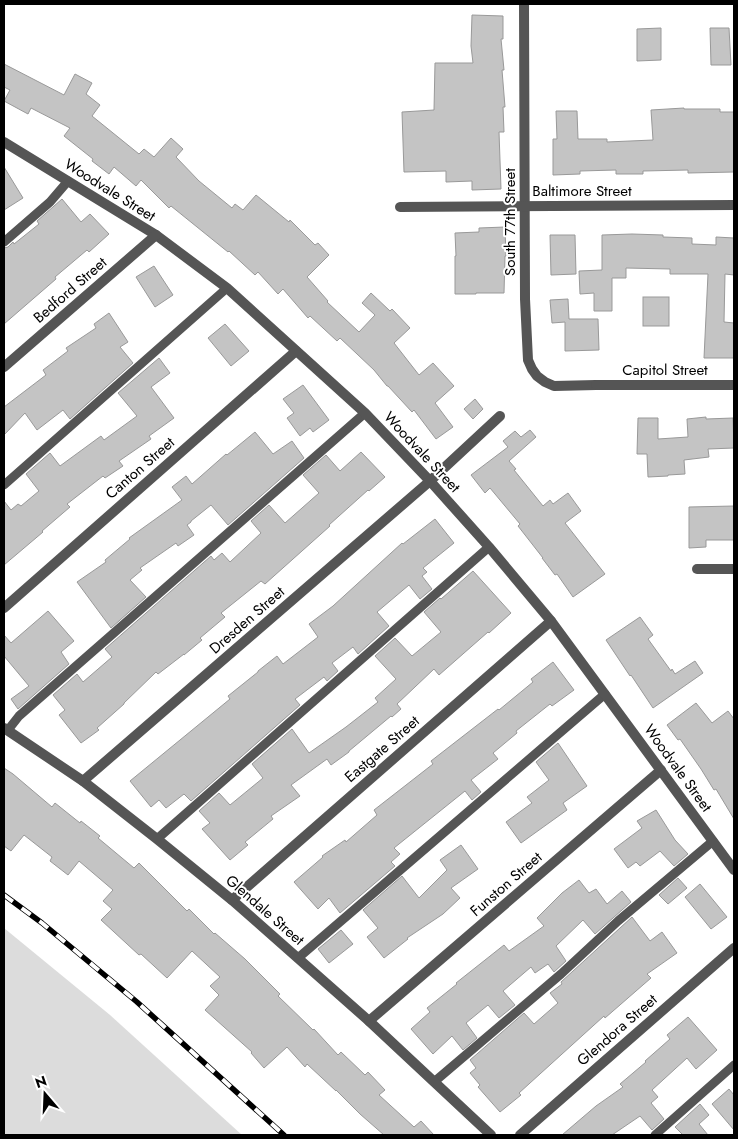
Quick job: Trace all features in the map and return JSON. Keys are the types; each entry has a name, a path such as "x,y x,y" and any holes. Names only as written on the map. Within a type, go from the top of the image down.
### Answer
{"street":[{"name":"South 77th Street","path":"524,4 525,299 528,360 537,376 554,386 596,385"},
{"name":"Woodvale Street","path":"4,142 156,235 227,288 365,413 430,481 551,620 734,870"},
{"name":"Baltimore Street","path":"400,207 734,205"},
{"name":"Bedford Street","path":"4,367 156,235"},
{"name":"Canton Street","path":"4,608 296,351"},
{"name":"Capitol Street","path":"596,385 734,385"},
{"name":"Dresden Street","path":"83,781 430,481 500,416"},
{"path":"697,569 734,569"},
{"name":"Eastgate Street","path":"232,900 551,620"},
{"name":"Glendale Street","path":"6,729 83,781 232,900 369,1020 491,1135"},
{"name":"Funston Street","path":"369,1020 661,770"},
{"name":"Glendora Street","path":"520,1135 734,948"}],"lane":[{"path":"4,242 50,202 68,181"},
{"path":"4,485 227,288"},
{"path":"6,729 365,413"},
{"path":"157,839 488,547"},
{"path":"298,958 605,694"},
{"path":"434,1082 561,974 618,921 713,841"},
{"path":"655,1135 734,1065"}],"shaded area":[{"path":"4,928 110,1015 242,1135 4,1135"}],"building":[{"path":"472,15 503,16 503,39 501,39 505,107 503,107 504,132 499,132 501,189 472,190 472,181 446,182 446,171 404,172 402,112 434,110 435,63 473,63 471,46"},
{"path":"661,28 661,60 637,61 637,29"},
{"path":"710,28 729,28 731,65 711,65"},
{"path":"4,64 64,95 75,74 92,83 86,94 100,105 92,116 139,154 144,149 154,157 171,138 183,149 176,157 199,181 232,208 235,204 243,210 256,195 289,222 290,220 315,245 318,243 329,255 307,277 327,302 359,332 375,315 362,303 371,293 390,311 392,309 410,328 394,343 419,375 433,363 454,386 435,403 453,427 436,439 414,410 412,412 374,370 340,338 337,341 310,316 308,318 283,289 278,294 258,272 255,275 229,251 171,206 169,208 141,180 136,186 114,167 109,174 64,136 70,128 31,108 28,114 4,101 10,90 4,87"},
{"path":"684,108 720,109 720,112 734,112 734,172 688,173 688,170 616,174 616,170 580,171 580,174 553,175 553,139 557,139 556,111 577,111 578,139 607,139 607,142 653,140 651,110"},
{"path":"4,167 23,198 4,210"},
{"path":"62,199 81,222 90,214 109,234 89,252 87,250 55,277 56,279 4,324 4,248 13,242 14,244 39,224 37,221"},
{"path":"505,227 504,293 455,294 455,233 479,232 479,228"},
{"path":"632,234 692,238 692,244 716,245 716,237 734,238 734,275 725,274 724,322 734,323 734,358 704,358 708,274 670,274 670,269 626,268 626,278 612,278 612,311 594,311 594,293 580,294 579,271 602,270 602,235"},
{"path":"550,235 575,235 576,274 551,275"},
{"path":"154,266 173,295 155,307 136,277"},
{"path":"643,297 669,297 669,326 643,326"},
{"path":"568,299 569,319 598,319 599,350 565,351 565,322 552,323 550,300"},
{"path":"109,313 128,342 120,347 133,363 70,419 63,410 37,430 25,413 4,435 4,407 46,375 43,370 68,351 66,348 96,328 94,324"},
{"path":"225,324 249,351 231,366 208,338"},
{"path":"159,358 170,373 151,387 174,418 149,436 151,439 119,461 123,466 105,478 103,476 67,504 70,507 4,565 4,501 11,510 18,504 21,506 39,491 26,474 50,453 60,466 101,436 104,440 137,416 118,393"},
{"path":"303,385 329,420 313,432 310,428 300,436 287,418 294,413 283,399"},
{"path":"475,399 483,409 473,419 464,409"},
{"path":"706,417 706,419 733,418 734,448 708,449 709,457 684,460 685,474 648,477 647,454 637,454 638,418 658,418 658,439 688,437 687,419"},
{"path":"530,430 536,437 509,461 543,506 550,500 553,504 568,493 581,511 565,523 605,574 573,597 518,526 520,524 490,488 485,493 471,475 508,447 503,441 515,431 521,437"},
{"path":"255,432 273,454 292,441 304,458 228,525 211,505 191,521 187,525 194,535 178,546 176,543 140,568 142,570 130,580 146,597 111,628 77,582 106,562 105,560 129,538 182,500 172,487 186,476 192,484"},
{"path":"361,452 385,477 368,490 265,584 261,581 221,613 225,617 200,638 202,640 158,674 156,672 97,728 99,730 81,743 59,715 65,710 53,695 77,674 83,682 112,657 105,649 211,556 214,560 222,553 230,562 261,533 251,521 269,505 285,523 319,493 303,475 326,455 340,471"},
{"path":"734,506 734,540 706,540 706,547 689,548 689,507"},
{"path":"435,519 454,543 423,568 427,572 422,576 432,589 420,599 409,585 377,612 389,626 358,654 353,647 332,663 338,671 327,681 324,677 295,699 300,705 191,801 184,794 166,808 159,800 151,807 130,781 230,699 228,696 277,656 283,664 318,637 309,624 333,606 402,543"},
{"path":"473,571 511,613 439,675 434,669 397,704 401,709 349,752 331,765 327,759 291,785 300,796 271,816 273,819 245,842 248,845 230,860 202,829 210,823 199,811 219,793 230,805 263,778 252,764 292,729 309,753 378,702 375,698 396,679 375,656 395,638 412,656 441,632 424,612"},
{"path":"48,611 74,641 61,652 69,664 18,709 11,699 29,686 4,656 4,635 11,643"},
{"path":"640,617 653,635 648,639 671,671 672,669 675,674 695,661 703,673 653,708 606,640"},
{"path":"553,662 574,690 552,706 550,704 516,731 517,733 493,753 498,759 471,780 481,792 472,800 465,791 394,848 400,854 391,862 395,866 340,913 329,898 318,909 294,882 322,856 345,840 346,842 377,815 374,810 433,764 431,761 499,710 533,682 531,679"},
{"path":"696,703 712,723 728,711 734,719 734,819 716,789 714,790 680,739 678,740 667,725"},
{"path":"558,743 587,786 563,803 567,810 521,843 506,822 532,803 527,797 549,780 536,762"},
{"path":"4,768 52,807 55,803 80,823 81,821 134,868 139,863 187,911 189,909 214,934 245,959 280,994 278,996 314,1029 338,1055 341,1052 365,1075 368,1072 385,1090 379,1095 414,1127 421,1121 434,1135 384,1135 307,1064 305,1067 287,1047 264,1068 252,1052 205,1010 219,995 210,986 220,977 192,951 167,978 101,920 112,909 103,901 113,890 79,861 68,875 50,861 52,857 24,835 11,851 4,846"},
{"path":"656,810 675,840 688,854 674,866 660,851 640,866 636,862 628,868 614,849 642,828 637,821"},
{"path":"461,845 478,869 451,888 460,898 443,914 407,938 384,958 367,937 378,928 363,910 402,876 419,898 447,870 440,860"},
{"path":"678,878 687,888 668,904 659,895"},
{"path":"579,880 589,893 596,889 607,904 622,891 631,902 595,934 583,920 556,946 566,961 554,972 548,964 535,973 531,967 503,991 515,1005 499,1018 488,1005 466,1023 477,1038 463,1050 452,1036 433,1054 411,1029 430,1012 427,1008 504,945 509,951 544,926 537,918 562,893"},
{"path":"700,884 727,917 711,929 685,897"},
{"path":"632,917 650,941 662,932 677,953 647,974 651,978 605,1018 604,1016 519,1093 521,1095 500,1112 478,1087 480,1085 470,1073 476,1068 470,1060 524,1013 534,1024 558,1003 550,993 562,984 561,982"},
{"path":"341,930 353,944 329,963 318,949"},
{"path":"688,1017 717,1050 696,1069 687,1058 652,1090 658,1097 651,1103 664,1119 652,1130 640,1116 612,1135 562,1135 596,1106 623,1087 620,1084 670,1039 667,1035"},
{"path":"729,1089 734,1095 734,1130 712,1104"},
{"path":"700,1104 709,1115 699,1124 708,1135 683,1135 675,1127"}],"railway":[{"path":"4,895 42,923 137,1002 284,1135"}]}
